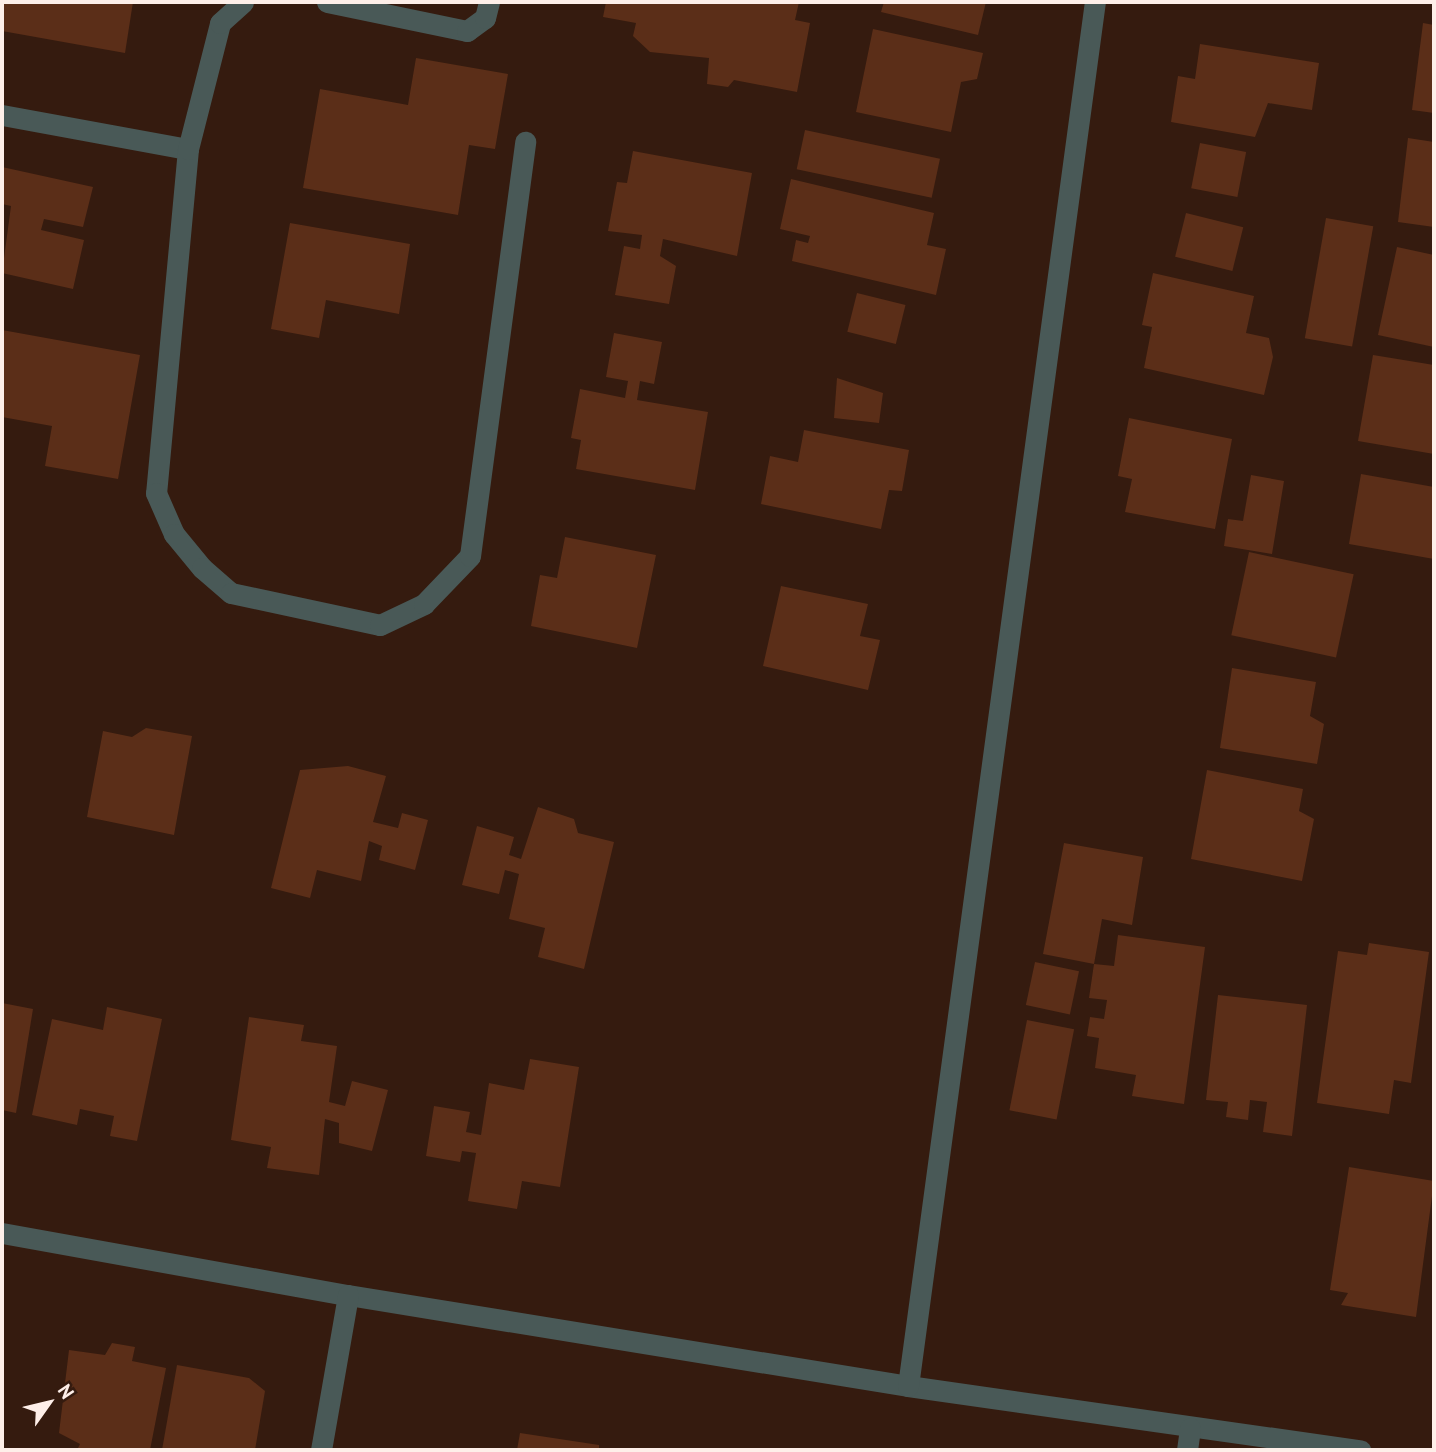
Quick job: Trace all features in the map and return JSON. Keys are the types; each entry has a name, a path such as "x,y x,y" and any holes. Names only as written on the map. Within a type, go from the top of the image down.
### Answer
{"street":[{"path":"243,2 220,23 188,149 156,493 174,534 231,593 380,625 424,604 470,556 525,142"},
{"path":"327,2 467,31 485,18 489,2"},
{"path":"908,1386 1095,2"},
{"path":"2,115 188,149"},
{"path":"2,1233 348,1295 908,1386 1360,1450"},
{"path":"321,1450 348,1295"},
{"path":"1187,1450 1190,1428"}],"building":[{"path":"2,2 133,2 125,53 2,31"},
{"path":"606,2 799,2 795,20 810,23 797,92 734,80 728,87 707,84 709,58 650,52 633,36 636,23 603,17"},
{"path":"884,2 986,2 978,35 881,12"},
{"path":"1423,23 1434,25 1434,113 1412,110"},
{"path":"873,29 983,53 977,79 961,82 951,132 856,112"},
{"path":"1200,44 1319,63 1312,110 1268,103 1255,137 1171,122 1178,76 1195,79"},
{"path":"416,58 508,74 495,149 469,145 458,215 303,188 320,89 408,105"},
{"path":"805,130 940,159 932,198 797,169"},
{"path":"1408,138 1434,142 1434,227 1398,222"},
{"path":"1200,143 1246,152 1237,197 1191,188"},
{"path":"633,151 752,173 737,256 663,239 660,256 676,266 669,304 615,295 624,246 640,249 642,235 608,231 617,182 627,183"},
{"path":"2,167 93,187 83,227 44,219 41,230 84,240 73,289 2,273 11,206 2,204"},
{"path":"791,179 934,213 927,245 946,249 936,295 792,261 796,240 808,243 810,236 780,229"},
{"path":"1186,213 1243,227 1232,271 1175,257"},
{"path":"1326,218 1373,226 1352,346 1305,338"},
{"path":"290,223 410,244 399,314 326,300 319,338 271,329"},
{"path":"1397,247 1434,255 1434,347 1378,335"},
{"path":"1153,273 1254,296 1246,333 1269,338 1273,357 1264,395 1144,368 1152,327 1142,325"},
{"path":"857,293 906,305 896,344 847,332"},
{"path":"2,330 140,355 118,479 45,466 52,426 2,417"},
{"path":"614,333 662,342 654,384 640,381 637,400 708,412 695,490 576,469 581,440 571,438 580,389 625,398 628,381 606,377"},
{"path":"1373,355 1434,365 1434,454 1358,441"},
{"path":"837,378 883,393 879,423 834,418"},
{"path":"1129,418 1232,439 1215,529 1125,512 1132,479 1118,476"},
{"path":"804,430 909,450 902,491 889,490 881,529 761,504 770,456 798,462"},
{"path":"1361,474 1434,487 1434,559 1349,544"},
{"path":"1251,475 1284,481 1272,554 1224,546 1228,519 1243,521"},
{"path":"565,537 656,555 637,648 531,626 540,575 557,578"},
{"path":"1249,552 1354,574 1336,657 1231,635"},
{"path":"781,586 868,604 860,636 880,640 868,690 763,666"},
{"path":"1232,668 1316,682 1310,716 1324,724 1317,764 1220,748"},
{"path":"146,728 192,736 174,835 87,817 103,731 132,737"},
{"path":"348,766 386,776 373,822 398,828 402,813 428,820 415,870 379,860 382,846 369,841 361,881 317,870 310,898 271,888 300,770"},
{"path":"1207,770 1303,789 1299,811 1314,819 1302,881 1191,859"},
{"path":"538,807 574,819 578,833 614,842 584,969 538,957 545,928 509,919 519,874 505,870 499,894 462,885 477,826 514,837 509,855 521,859"},
{"path":"1064,843 1143,857 1132,925 1102,919 1094,964 1043,954"},
{"path":"1118,935 1205,947 1184,1104 1132,1096 1136,1075 1095,1068 1099,1038 1087,1036 1090,1017 1104,1019 1107,1000 1089,998 1094,964 1114,966"},
{"path":"1369,943 1429,952 1411,1083 1394,1080 1389,1114 1317,1103 1338,951 1367,955"},
{"path":"1035,962 1079,971 1070,1014 1026,1005"},
{"path":"1218,995 1307,1005 1292,1136 1263,1132 1267,1102 1250,1100 1248,1120 1226,1117 1228,1102 1206,1100"},
{"path":"2,1003 33,1009 16,1113 2,1110"},
{"path":"107,1007 162,1019 137,1141 110,1136 114,1116 80,1109 77,1125 32,1115 52,1019 103,1030"},
{"path":"249,1017 304,1025 301,1041 337,1046 329,1102 345,1106 352,1081 388,1090 372,1151 339,1143 339,1123 325,1119 319,1175 267,1168 271,1147 231,1140"},
{"path":"1027,1020 1074,1029 1057,1119 1009,1110"},
{"path":"530,1059 579,1067 560,1187 522,1181 517,1209 468,1201 476,1153 462,1151 460,1162 426,1156 434,1106 470,1112 466,1132 481,1135 489,1083 524,1090"},
{"path":"1349,1167 1434,1181 1416,1317 1341,1305 1348,1293 1330,1290"},
{"path":"112,1343 135,1347 132,1361 166,1368 150,1450 77,1450 80,1444 59,1433 69,1350 105,1355"},
{"path":"177,1365 249,1378 265,1391 255,1450 162,1450"},
{"path":"520,1433 599,1445 599,1450 517,1450"}]}
